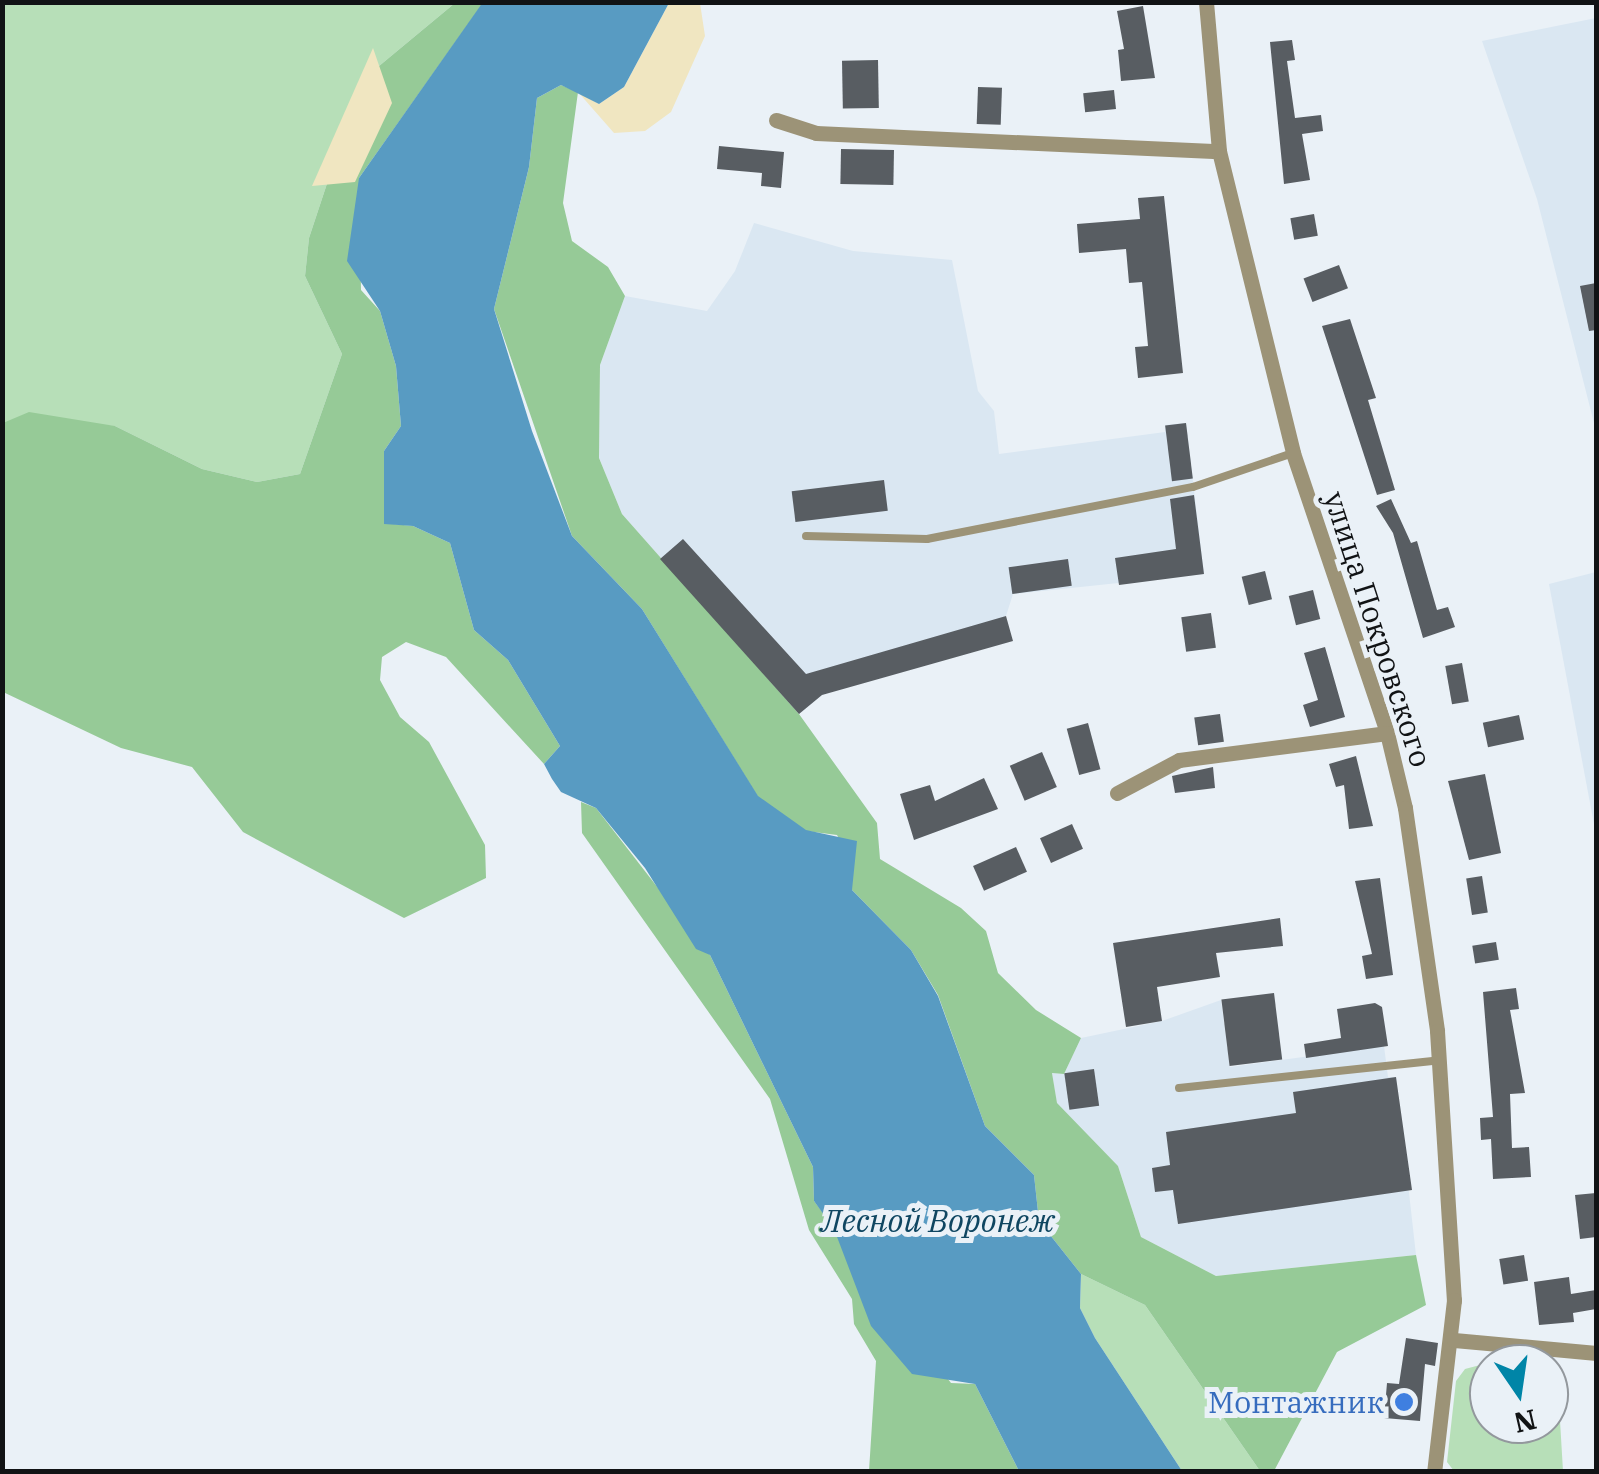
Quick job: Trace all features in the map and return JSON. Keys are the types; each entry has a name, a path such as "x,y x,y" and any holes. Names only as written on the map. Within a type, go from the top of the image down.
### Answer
{"street":[{"name":"улица Покровского","path":"1206,2 1219,150 1293,453 1387,733 1405,808 1439,1060 1454,1340 1434,1472"},
{"path":"776,120 816,133 1219,150"},
{"path":"1117,793 1179,760 1387,733"},
{"path":"1454,1340 1596,1353"}],"lane":[{"path":"806,536 945,536 1193,487 1293,453"},
{"path":"1179,1088 1439,1060"}],"shaded area":[{"path":"1596,18 1596,431 1537,199 1482,41"},
{"path":"754,223 853,251 952,260 978,391 994,411 999,454 1165,432 1165,425 1186,423 1204,574 1013,594 1006,616 822,695 799,714 622,514 599,458 600,365 625,296 707,311 735,271"},
{"path":"1596,572 1596,835 1549,584"},
{"path":"1221,1000 1230,1067 1384,1046 1388,1077 1396,1077 1416,1255 1216,1276 1141,1237 1118,1166 1057,1104 1052,1073 1064,1074 1081,1038 1162,1021"}],"green space":[{"path":"3,3 455,3 361,81 309,238 305,276 342,354 300,474 257,482 202,469 115,426 3,423"},
{"path":"455,3 483,3 359,178 361,290 380,311 396,366 401,426 384,451 384,523 413,526 450,543 474,630 508,660 560,746 544,764 446,657 406,642 382,657 380,680 400,717 429,742 485,845 486,878 404,918 243,832 192,767 121,748 3,692 3,423 29,412 115,426 202,469 257,482 300,474 342,354 305,276 309,238 361,81"},
{"path":"561,85 578,92 563,203 572,241 608,267 625,296 600,365 599,458 622,514 799,714 877,823 880,859 961,908 986,931 998,973 1036,1010 1081,1038 1064,1074 1052,1073 1057,1103 1118,1166 1141,1237 1216,1276 1416,1255 1426,1305 1337,1352 1274,1471 1260,1471 1145,1305 1081,1274 1039,1221 1034,1175 985,1126 938,995 911,950 852,890 852,863 837,835 806,831 758,797 642,609 572,536 494,309 529,167 537,98"},
{"path":"581,802 596,808 710,955 813,1167 814,1201 951,1383 975,1384 1019,1471 869,1471 876,1361 854,1324 852,1299 809,1230 770,1099 582,833"},
{"path":"1081,1274 1145,1305 1260,1471 1182,1471 1095,1338 1080,1308"},
{"path":"1469,1368 1469,1444 1561,1444 1563,1471 1454,1471 1447,1462 1456,1381"}],"sand":[{"path":"669,3 700,3 705,36 671,112 645,131 614,133 578,92 599,104 624,87"},
{"path":"373,48 392,103 355,182 312,186"}],"water":[{"name":"Лесной Воронеж","path":"483,2 669,3 624,87 599,104 561,85 537,98 529,167 494,309 532,431 572,536 642,609 758,796 806,830 857,841 852,890 911,950 938,996 985,1126 1034,1175 1039,1221 1081,1274 1080,1308 1095,1338 1182,1471 1019,1471 975,1384 912,1374 871,1326 834,1229 814,1201 813,1167 710,955 696,949 645,868 596,808 561,792 552,779 544,764 560,746 508,660 474,630 450,543 413,526 384,524 384,451 401,426 396,366 380,311 347,261 359,178"}],"building":[{"path":"1143,6 1155,78 1121,81 1118,50 1124,49 1117,11"},
{"path":"1292,40 1295,60 1287,61 1295,118 1321,115 1323,131 1302,134 1310,180 1284,184 1270,42"},
{"path":"878,60 879,108 843,109 842,61"},
{"path":"978,87 1002,88 1001,125 977,124"},
{"path":"1114,90 1116,109 1085,112 1083,93"},
{"path":"719,146 784,152 781,188 761,186 762,173 717,169"},
{"path":"841,149 894,150 893,185 840,184"},
{"path":"1164,196 1183,373 1138,378 1135,347 1148,346 1142,282 1129,283 1126,249 1079,253 1077,224 1140,219 1138,198"},
{"path":"1314,214 1318,236 1294,240 1290,218"},
{"path":"1339,265 1348,288 1312,302 1304,279"},
{"path":"1596,283 1596,330 1589,331 1580,286"},
{"path":"1350,319 1376,398 1368,400 1395,490 1377,495 1322,326"},
{"path":"1186,423 1193,479 1172,481 1165,426"},
{"path":"884,480 888,511 795,522 792,491"},
{"path":"1194,495 1204,574 1119,585 1115,558 1176,549 1170,499"},
{"path":"1391,499 1411,543 1417,541 1437,610 1448,607 1455,627 1423,638 1393,533 1376,506"},
{"path":"683,539 806,674 1006,616 1013,641 822,695 799,714 660,559"},
{"path":"1068,559 1072,586 1012,594 1009,567"},
{"path":"1265,571 1272,599 1249,605 1242,577"},
{"path":"1313,590 1320,619 1296,625 1289,596"},
{"path":"1211,613 1216,648 1186,652 1181,617"},
{"path":"1325,647 1345,717 1310,727 1303,705 1318,700 1304,653"},
{"path":"1462,663 1469,701 1452,704 1445,666"},
{"path":"1220,714 1224,742 1198,745 1194,718"},
{"path":"1519,715 1524,739 1488,747 1483,723"},
{"path":"1088,723 1100,769 1079,775 1067,729"},
{"path":"1042,752 1057,787 1025,801 1010,766"},
{"path":"1356,756 1373,826 1349,829 1344,785 1336,787 1329,764"},
{"path":"1213,767 1215,788 1175,793 1172,776"},
{"path":"1485,774 1501,853 1469,860 1448,781"},
{"path":"984,778 998,809 914,840 900,794 930,785 935,801"},
{"path":"1072,824 1083,849 1051,863 1040,838"},
{"path":"1016,847 1027,872 984,891 973,866"},
{"path":"1482,876 1488,913 1472,915 1466,879"},
{"path":"1380,878 1393,975 1366,979 1362,956 1372,954 1355,881"},
{"path":"1280,918 1283,946 1216,953 1220,977 1157,987 1162,1021 1126,1027 1113,943"},
{"path":"1496,942 1499,960 1475,964 1472,946"},
{"path":"1516,988 1519,1009 1510,1010 1525,1093 1510,1094 1512,1148 1529,1147 1531,1177 1493,1179 1491,1139 1481,1140 1480,1118 1493,1117 1483,992"},
{"path":"1274,993 1282,1060 1230,1066 1221,999"},
{"path":"1375,1003 1382,1007 1388,1046 1306,1058 1304,1044 1341,1038 1337,1009"},
{"path":"1094,1069 1099,1106 1069,1110 1064,1073"},
{"path":"1396,1077 1412,1190 1178,1224 1173,1190 1155,1192 1152,1168 1170,1165 1166,1132 1296,1113 1293,1092"},
{"path":"1596,1193 1596,1237 1580,1239 1575,1195"},
{"path":"1524,1255 1528,1281 1503,1285 1499,1259"},
{"path":"1569,1277 1571,1294 1596,1290 1596,1309 1573,1313 1574,1322 1539,1325 1534,1282"},
{"path":"1406,1338 1438,1343 1435,1366 1425,1364 1420,1421 1384,1418 1387,1383 1399,1384"}],"place":[{"name":"Монтажник","path":"1404,1402"}]}
